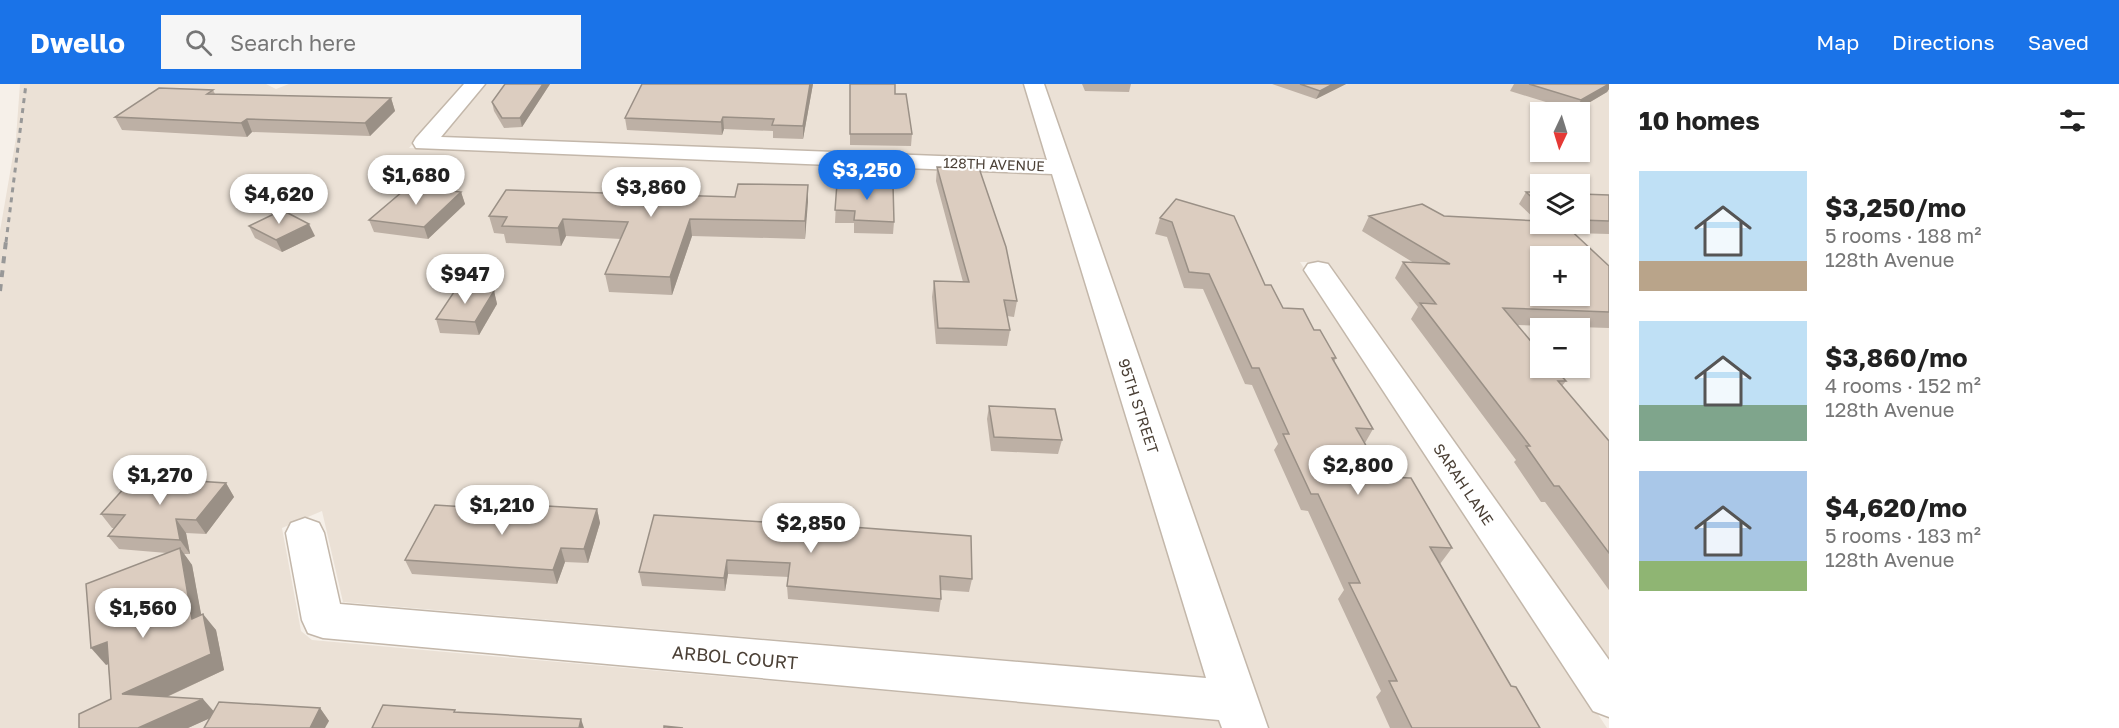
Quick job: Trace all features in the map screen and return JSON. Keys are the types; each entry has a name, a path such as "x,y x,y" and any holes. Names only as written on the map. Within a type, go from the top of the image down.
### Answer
{"street":[{"name":"128TH AVENUE","path":"475,84 424,143 1061,167"},
{"name":"95TH STREET","path":"1034,84 1240,714"},
{"name":"SARAH LANE","path":"1318,270 1609,697"},
{"name":"ARBOL COURT","path":"305,533 323,620 1240,714"}],"shaded area":[{"path":"20,84 266,84 276,89 289,84 465,84 409,148 1051,172 1207,677 343,602 322,511 282,528 301,631 312,640 1221,721 1223,728 0,728 0,231 16,138"},
{"path":"485,84 1024,84 1048,161 439,138"},
{"path":"1043,84 1609,84 1609,666 1326,262 1300,262 1607,728 1268,728"}],"building":[{"path":"505,84 543,84 520,118 502,118 492,102"},
{"path":"642,84 810,84 803,126 772,125 774,119 723,117 721,122 625,118"},
{"path":"850,84 895,84 895,94 906,94 912,134 850,134"},
{"path":"1300,84 1333,84 1320,91"},
{"path":"1529,84 1609,84 1581,100"},
{"path":"159,88 213,90 207,94 391,98 365,123 247,119 241,123 115,117"},
{"path":"937,167 979,168 1006,247 1017,301 1004,300 1010,330 938,328 934,281 969,282"},
{"path":"837,183 893,185 894,222 854,220 855,211 835,210"},
{"path":"738,184 808,185 805,221 690,219 670,277 605,274 628,222 563,219 558,228 502,226 507,217 489,216 506,190 735,197"},
{"path":"409,186 461,192 424,227 369,220"},
{"path":"1590,194 1609,195 1609,221 1590,220"},
{"path":"1176,199 1234,216 1265,285 1271,285 1283,308 1303,309 1314,330 1320,330 1336,358 1332,358 1373,429 1356,428 1384,477 1411,478 1452,548 1430,547 1511,686 1516,687 1540,728 1412,728 1389,681 1397,681 1349,583 1360,583 1318,494 1311,494 1283,434 1289,434 1259,368 1252,368 1209,274 1189,272 1172,222 1160,218"},
{"path":"1422,204 1444,216 1530,220 1530,234 1575,234 1588,246 1530,246 1530,306 1590,306 1590,248 1609,266 1609,312 1503,308 1530,340 1530,378 1563,378 1566,381 1558,381 1609,441 1609,553 1559,486 1554,486 1526,446 1530,446 1420,303 1436,304 1403,262 1450,264 1369,216"},
{"path":"282,210 309,224 276,240 249,226"},
{"path":"456,289 494,291 475,322 436,319"},
{"path":"989,406 1055,409 1062,440 994,437"},
{"path":"134,477 226,483 196,520 176,519 180,540 108,536 125,515 101,514"},
{"path":"435,505 528,511 530,505 597,509 584,549 561,548 553,570 405,560"},
{"path":"654,515 765,522 766,520 852,524 852,527 971,536 972,579 940,576 941,599 787,586 790,563 727,560 724,578 639,572"},
{"path":"180,548 192,619 203,614 211,654 122,694 203,699 138,728 79,728 79,714 111,699 107,642 91,648 86,584"},
{"path":"219,702 320,708 310,728 204,728"},
{"path":"383,705 455,710 454,712 581,719 579,728 372,728"}],"railway":[{"path":"6,242 26,84"},
{"path":"0,291 6,241"}]}
